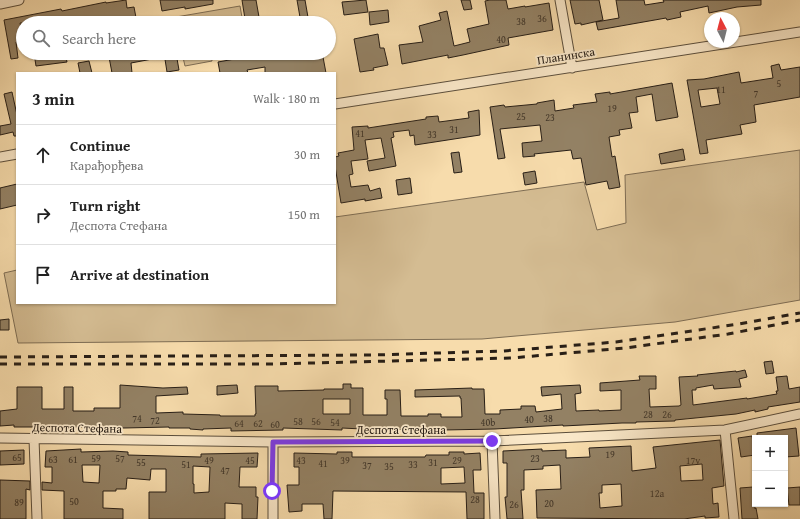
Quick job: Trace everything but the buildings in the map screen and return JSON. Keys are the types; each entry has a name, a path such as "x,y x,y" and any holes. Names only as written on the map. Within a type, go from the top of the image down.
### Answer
{"street":[{"path":"0,4 19,0"},
{"path":"560,0 572,68"},
{"name":"Планинска","path":"336,104 800,32"},
{"path":"0,157 16,154"},
{"name":"Деспота Стефана","path":"0,438 273,442 492,441 725,430 800,414"},
{"path":"725,430 734,519"},
{"path":"34,439 37,519"},
{"path":"492,441 495,519"},
{"path":"273,442 273,519"}],"shaded area":[{"path":"240,6 242,16 182,16"},
{"path":"184,60 212,60 212,61 185,66"},
{"path":"800,150 800,300 675,322 482,339 18,343 4,273 16,270 16,304 336,304 336,217 584,182 597,230 626,223 625,175"}],"railway":[{"path":"0,357 373,355 503,351 616,342 739,324 800,313"},
{"path":"0,364 272,364 511,358 625,348 728,334 800,320"}],"route":[{"path":"272,491 273,442 492,441"}]}
